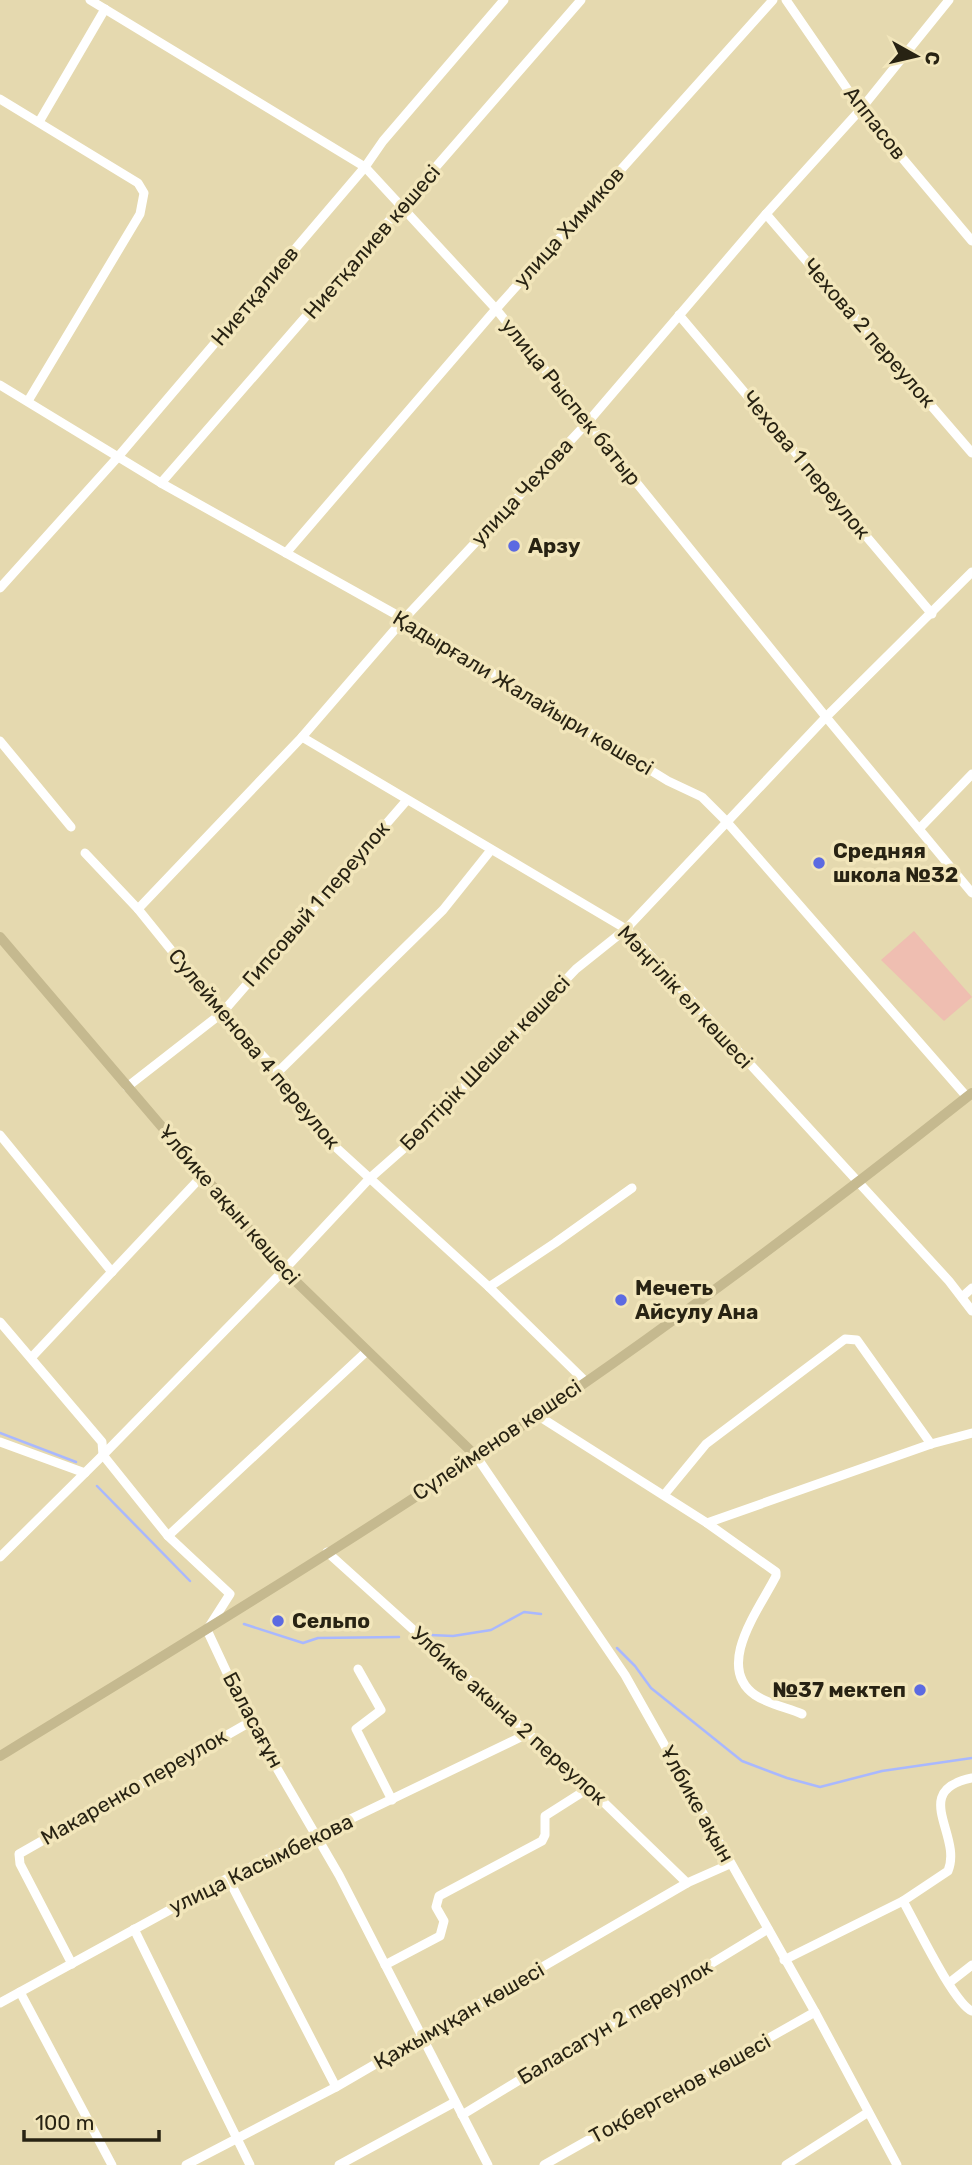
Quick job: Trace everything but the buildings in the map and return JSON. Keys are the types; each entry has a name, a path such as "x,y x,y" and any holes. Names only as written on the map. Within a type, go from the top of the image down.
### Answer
{"main road":[{"name":"Ұлбике ақын көшесі","path":"0,937 284,1270 476,1456"},
{"name":"Сүлейменов көшесі","path":"0,1756 207,1630 537,1415 646,1340 857,1183 969,1095"}],"street":[{"name":"улица Рыспек батыр","path":"90,0 365,167 496,309 826,717 972,892"},
{"name":"Ниетқалиев","path":"0,588 117,458 504,0"},
{"name":"Ниетқалиев көшесі","path":"161,483 581,0"},
{"name":"улица Химиков","path":"286,553 496,309 773,0"},
{"name":"Аппасов","path":"786,0 861,109 972,241"},
{"name":"улица Чехова","path":"138,909 302,737 404,619 587,423 766,214 861,109 949,0"},
{"path":"39,122 105,9"},
{"path":"0,99 138,183 144,193 140,214 28,401"},
{"name":"Чехова 2 переулок","path":"766,214 972,453"},
{"name":"Чехова 1 переулок","path":"679,316 932,614"},
{"name":"Қадырғали Жалайыри көшесі","path":"0,384 117,458 404,619 668,781 702,797 969,1095"},
{"name":"Бөлтірік Шешен көшесі","path":"0,1557 284,1270 369,1179 411,1142 576,969 626,929 826,717 972,572"},
{"name":"Мәңгілік ел көшесі","path":"302,737 626,929 972,1311"},
{"path":"0,741 71,827"},
{"path":"919,829 972,774"},
{"name":"Гипсовый 1 переулок","path":"127,1087 222,1013 407,800"},
{"path":"278,1072 443,911 491,850"},
{"name":"Сулейменова 4 переулок","path":"85,853 138,909 222,1013 278,1072 318,1131 489,1287 585,1381"},
{"path":"0,1135 112,1272"},
{"path":"31,1358 202,1176"},
{"path":"489,1287 632,1188"},
{"path":"962,1297 972,1288"},
{"path":"0,1322 102,1442 103,1455 168,1536 230,1594 207,1630"},
{"path":"664,1495 706,1444 845,1339 857,1340 930,1444"},
{"path":"168,1536 367,1351"},
{"path":"537,1415 707,1523 776,1572 771,1587 746,1630 738,1652 741,1679 755,1695 802,1714"},
{"path":"707,1523 930,1444 972,1433"},
{"path":"0,1442 85,1473"},
{"name":"Ұлбике ақын","path":"476,1456 625,1675 815,2012 897,2165"},
{"name":"Улбике акына 2 переулок","path":"327,1552 589,1788 687,1883"},
{"name":"Баласағұн","path":"207,1630 250,1722 317,1835 488,2165"},
{"path":"358,1669 381,1710 356,1729 392,1800"},
{"name":"Макаренко переулок","path":"72,1964 20,1864 19,1854 250,1722"},
{"name":"улица Касымбекова","path":"0,2003 228,1878 527,1734"},
{"path":"784,1960 903,1901 948,1871 952,1856 940,1805 944,1791 953,1782 972,1778"},
{"path":"385,1965 440,1936 444,1921 436,1907 439,1896 541,1841 545,1835 545,1816 589,1788"},
{"name":"Қажымұқан көшесі","path":"186,2165 423,2039 687,1883 730,1864"},
{"path":"228,1878 336,2087"},
{"path":"903,1901 964,2007 972,2011"},
{"path":"134,1929 250,2165"},
{"name":"Баласагун 2 переулок","path":"462,2115 768,1930"},
{"path":"949,1983 972,1965"},
{"path":"20,1992 111,2165"},
{"name":"Тоқбергенов көшесі","path":"544,2165 815,2012"},
{"path":"339,2165 455,2102"},
{"path":"786,2165 867,2113"}],"shaded area":[{"path":"914,931 972,997 944,1021 881,960"}],"waterway":[{"path":"0,1433 76,1462"},
{"path":"97,1486 190,1581"},
{"path":"430,1635 453,1636 491,1630 524,1612 541,1614"},
{"path":"244,1624 303,1643 318,1638 399,1637"},
{"path":"617,1648 651,1688 742,1761 787,1778 820,1787 882,1771 972,1758"}],"place":[{"name":"Арзу","path":"514,546"},
{"name":"Средняя школа №32","path":"819,863"},
{"name":"Мечеть Айсулу Ана","path":"621,1300"},
{"name":"Сельпо","path":"278,1621"},
{"name":"№37 мектеп","path":"920,1690"}]}
